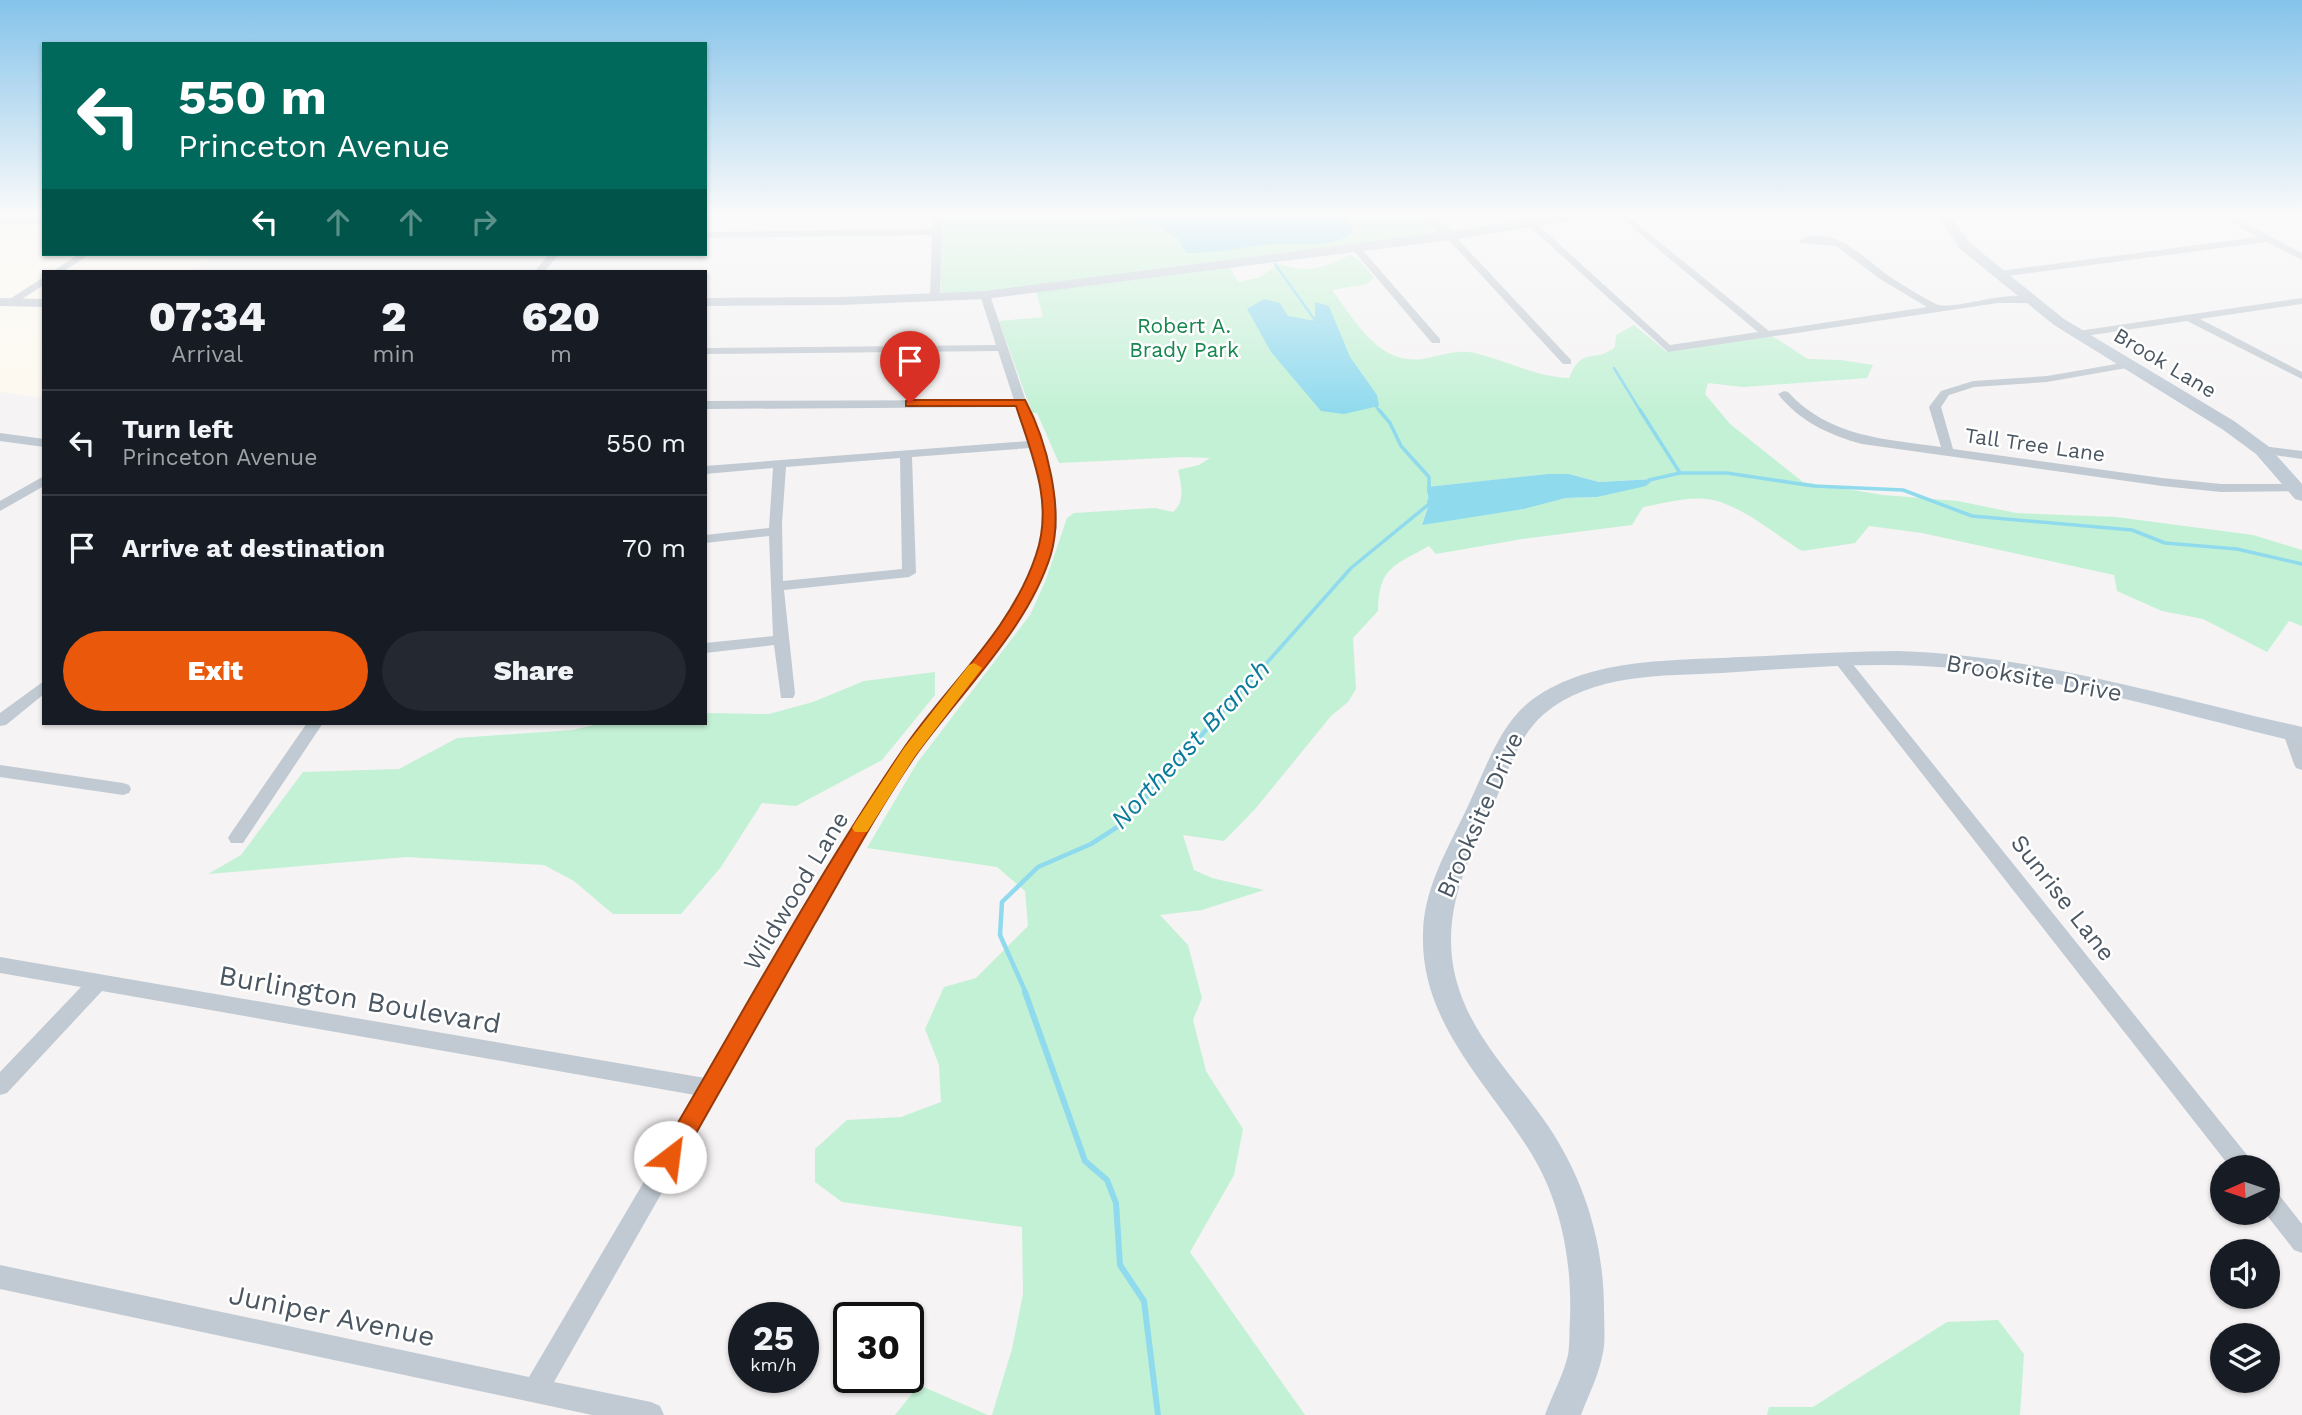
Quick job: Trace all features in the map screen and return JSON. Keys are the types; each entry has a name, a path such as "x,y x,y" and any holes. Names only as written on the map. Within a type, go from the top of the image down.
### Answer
{"street":[{"path":"935,280 935,297"},
{"path":"707,302 985,295 1103,280"},
{"path":"1384,280 1436,341"},
{"path":"1491,280 1567,362"},
{"path":"1593,280 1668,349 1936,308 1998,300 2031,300"},
{"path":"1701,280 1768,335"},
{"path":"1889,280 1936,308"},
{"name":"Brook Lane","path":"2007,280 2078,334 2228,425 2262,450 2299,492"},
{"path":"5,302 42,281"},
{"name":"Wildwood Lane","path":"536,1390 870,814 909,752 1017,613 1043,556 1050,527 1049,499 1043,469 985,295"},
{"path":"5,302 42,303"},
{"path":"2078,334 2302,302"},
{"path":"2189,318 2302,376"},
{"path":"707,351 1003,348"},
{"path":"1948,452 1935,407 1945,393 1973,384 2047,379 2128,365"},
{"name":"Tall Tree Lane","path":"1784,394 1810,420 1836,433 1900,447 2209,486 2299,492"},
{"path":"707,405 1021,403"},
{"path":"0,437 42,443"},
{"path":"707,470 1034,444"},
{"path":"2262,450 2302,455"},
{"path":"776,586 909,573 906,455"},
{"path":"780,465 775,531 776,586 787,694"},
{"path":"0,507 42,481"},
{"path":"707,539 775,531"},
{"path":"707,648 780,640"},
{"name":"Brooksite Drive","path":"1563,1415 1585,1355 1586,1265 1579,1223 1560,1171 1456,1019 1443,983 1437,947 1439,898 1519,725 1538,707 1562,692 1598,679 1642,671 1842,661 1957,661 2048,675 2297,734"},
{"name":"Sunrise Lane","path":"1842,661 2233,1155"},
{"path":"0,721 42,688"},
{"path":"237,838 314,725"},
{"path":"2297,734 2302,764"},
{"path":"0,771 123,789"},
{"name":"Burlington Boulevard","path":"0,965 710,1088"},
{"path":"0,1086 98,982"},
{"path":"2280,1214 2302,1242"},
{"name":"Juniper Avenue","path":"0,1277 651,1415"}],"shaded area":[{"path":"0,280 42,280 42,398 0,392"}],"green space":[{"path":"941,280 1080,280 986,292 941,293"},
{"name":"Robert A. Brady Park","path":"1129,280 1372,280 1367,284 1332,290 1369,338 1392,355 1406,359 1468,352 1545,375 1569,378 1579,362 1584,358 1608,352 1615,347 1616,335 1634,325 1667,352 1772,336 1808,359 1873,365 1867,378 1743,387 1708,383 1705,394 1730,424 1803,482 1883,495 1958,501 2016,513 2116,517 2253,535 2302,550 2302,626 2289,621 2267,652 2203,619 2162,611 2117,591 2114,575 1922,533 1869,526 1855,543 1802,551 1737,509 1713,500 1695,498 1643,507 1632,525 1522,539 1436,554 1429,546 1406,558 1385,576 1381,585 1378,611 1353,638 1356,689 1348,702 1331,716 1256,808 1224,841 1183,835 1194,870 1212,878 1264,890 1202,910 1160,915 1188,945 1202,998 1193,1020 1206,1071 1243,1129 1234,1175 1190,1252 1305,1415 992,1415 1012,1349 1023,1294 1022,1227 842,1202 815,1182 815,1149 847,1120 901,1117 941,1102 939,1065 925,1029 944,987 976,978 1028,926 1025,891 997,867 867,848 917,763 1030,615 1045,582 1067,518 1074,513 1155,508 1173,512 1181,498 1178,470 1199,465 1210,458 1059,463 1037,413 1032,413 999,321 1043,317 1036,291","holes":["1548,474 1569,474 1599,482 1652,479 1597,497 1566,498 1524,509 1422,524 1429,504 1428,487"]},
{"path":"935,672 935,695 882,760 796,806 762,803 721,867 681,914 613,914 574,881 544,865 406,857 208,874 241,855 303,772 399,769 457,738 572,730 595,725 707,725 707,713 769,714 813,702 864,681"},
{"path":"1998,1320 2024,1354 2020,1415 1767,1415 1769,1407 1813,1407 1947,1322"},
{"path":"924,1387 988,1415 895,1415 913,1393 924,1393"}],"water":[{"path":"1264,299 1280,303 1288,316 1315,321 1315,302 1329,306 1350,357 1377,395 1379,406 1344,414 1321,411 1271,352 1247,309"},
{"path":"1569,474 1599,482 1654,479 1646,486 1597,497 1566,498 1524,509 1422,525 1429,504 1427,487"}],"waterway":[{"name":"Northeast Branch","path":"1286,280 1317,323"},
{"path":"1614,368 1641,412"},
{"name":"Northeast Branch","path":"1375,405 1380,412"},
{"name":"Northeast Branch","path":"1379,410 1390,423 1401,446 1429,477 1429,492"},
{"path":"1640,410 1680,473"},
{"path":"1649,480 1680,473"},
{"path":"1680,473 1727,473 1814,486 1903,490 1972,516 2132,530 2165,543 2237,549 2302,564"},
{"name":"Northeast Branch","path":"1264,666 1351,568 1429,504 1429,501"},
{"name":"Northeast Branch","path":"1026,993 1000,935 1002,902 1038,867 1091,844 1122,824 1265,664"},
{"name":"Northeast Branch","path":"1025,992 1085,1161 1107,1180 1116,1203 1120,1265 1144,1301 1158,1415"}],"slow traffic":[{"path":"861,828 909,752 974,668"}],"route":[{"path":"670,1157 863,824 909,752 1017,613 1043,556 1050,527 1049,499 1043,469 1021,403 910,403"}]}
